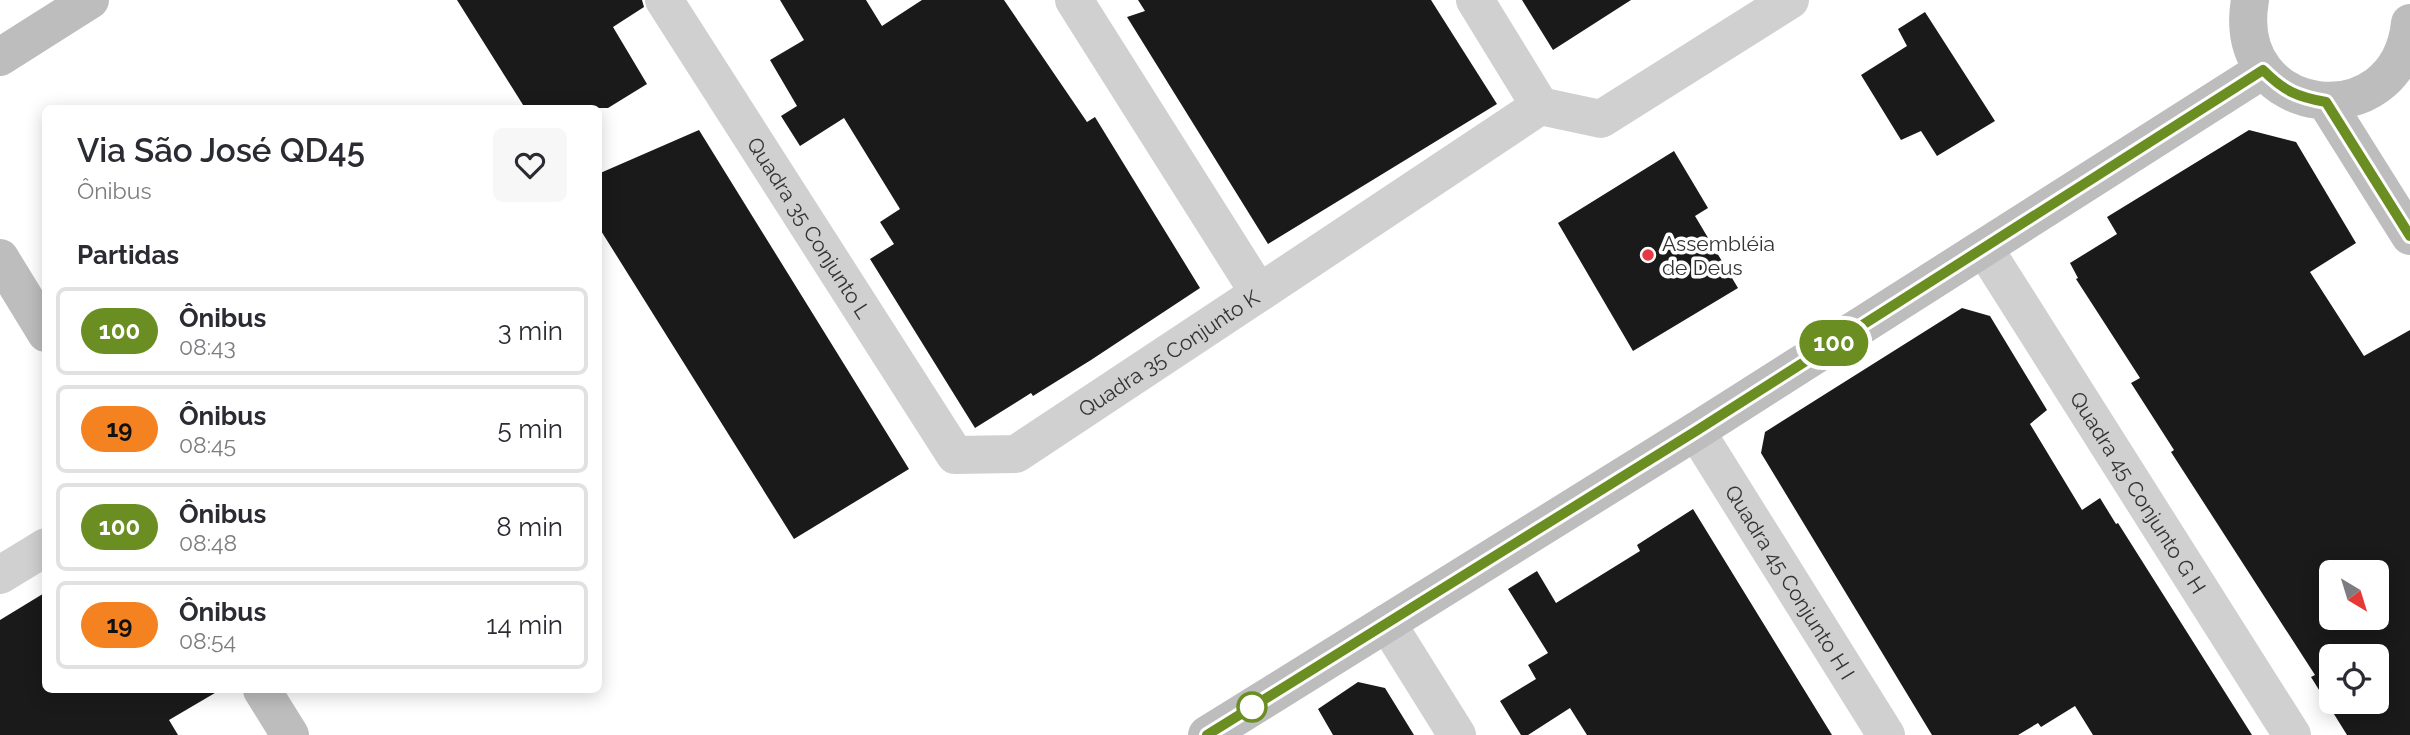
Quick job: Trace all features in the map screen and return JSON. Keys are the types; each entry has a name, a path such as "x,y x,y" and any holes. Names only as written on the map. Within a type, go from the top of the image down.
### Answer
{"street":[{"path":"0,57 90,0"},
{"name":"Quadra 35 Conjunto L","path":"664,0 955,455"},
{"name":"Quadra 35 Conjunto K","path":"955,455 1016,454 1259,293 1074,0"},
{"path":"1475,0 1540,106"},
{"path":"1259,293 1540,106 1601,119 1790,0"},
{"path":"2250,0 2247,18 2250,45 2263,70 2280,87 2302,98 2326,102 2351,99 2372,89 2390,73 2408,40 2407,0"},
{"path":"1207,735 1696,431 2263,70"},
{"path":"2326,102 2410,236"},
{"name":"Quadra 45 Conjunto G H","path":"1984,248 2292,735"},
{"path":"0,258 42,326"},
{"name":"Quadra 45 Conjunto H I","path":"1696,431 1886,735"},
{"path":"0,575 42,549"},
{"path":"1387,623 1457,735"},
{"path":"264,693 290,735"}],"building":[{"path":"457,0 642,0 644,7 613,27 647,84 608,108 602,108 602,105 523,105"},
{"path":"780,0 866,0 882,26 922,0 1004,0 1087,122 1095,117 1200,288 1091,360 975,428 870,259 894,244 880,222 900,209 844,118 800,146 781,116 797,106 770,60 804,40"},
{"path":"1138,0 1431,0 1497,104 1268,244 1127,17 1145,11"},
{"path":"1522,0 1631,0 1553,50"},
{"path":"1925,12 1995,121 1937,156 1921,131 1901,140 1861,75 1907,46 1898,29"},
{"path":"699,130 909,469 794,539 602,232 602,172"},
{"path":"2249,130 2296,142 2356,243 2310,272 2364,356 2410,330 2410,735 2347,735 2334,714 2389,714 2389,644 2319,644 2319,690 2311,677 2315,675 2171,452 2174,450 2131,383 2140,378 2076,279 2078,278 2070,263 2117,234 2107,217"},
{"name":"Assembléia de Deus","path":"1674,151 1708,208 1695,216 1738,288 1633,351 1558,223"},
{"path":"1962,308 1990,316 2047,410 2030,424 2082,510 2100,498 2252,735 2093,735 2075,706 2041,727 2038,723 2018,735 1932,735 1761,453 1765,432"},
{"path":"1693,509 1832,735 1587,735 1570,708 1528,735 1521,735 1500,701 1536,679 1528,665 1548,653 1508,589 1537,571 1556,603 1640,551 1637,545"},
{"path":"42,594 42,693 215,693 169,720 178,735 0,735 0,620"},
{"path":"1358,682 1385,688 1414,735 1333,735 1318,709"}],"bus line":[{"name":"100","path":"1207,735 1696,431 2263,70 2280,87 2302,98 2326,102 2410,236"}],"place":[{"name":"Assembléia de Deus","path":"1648,255"}]}
